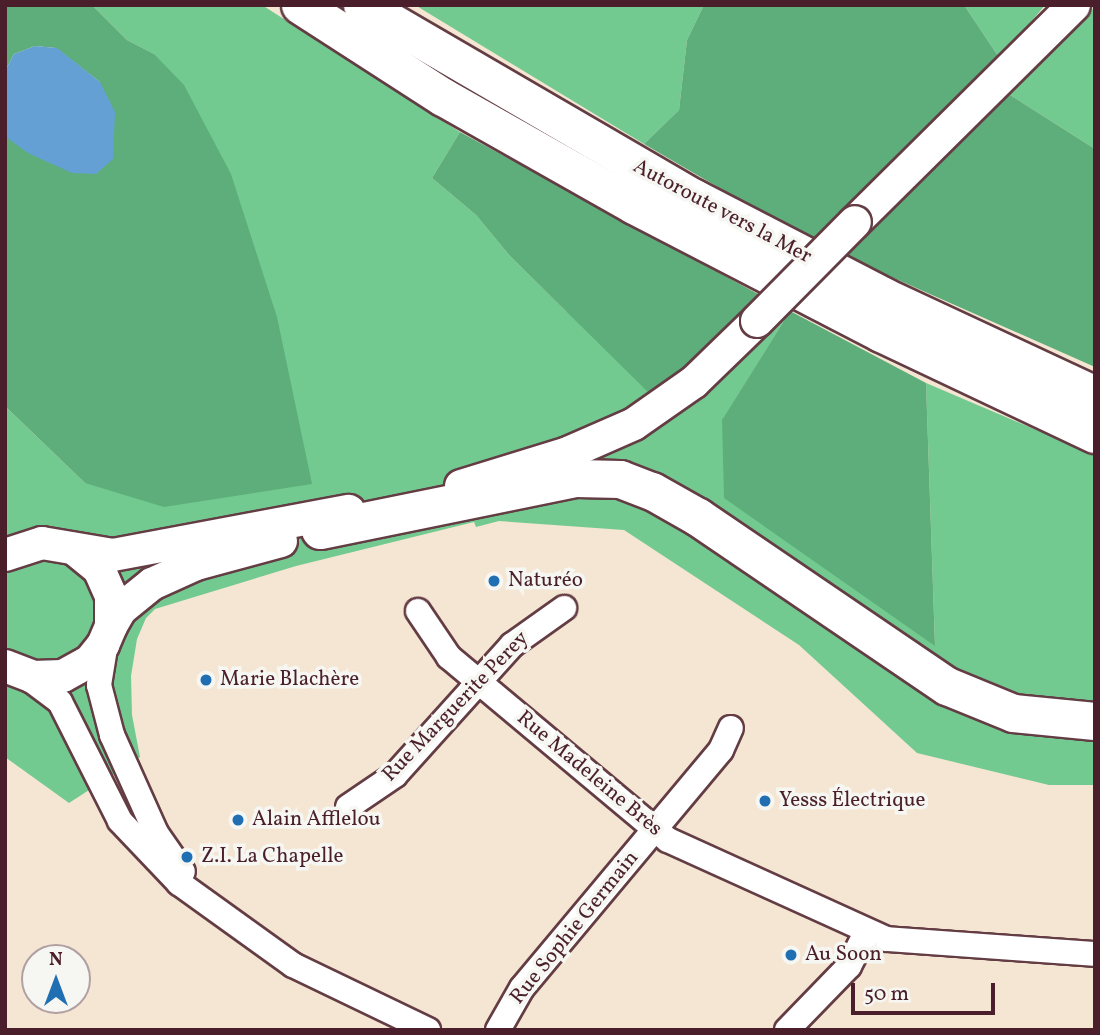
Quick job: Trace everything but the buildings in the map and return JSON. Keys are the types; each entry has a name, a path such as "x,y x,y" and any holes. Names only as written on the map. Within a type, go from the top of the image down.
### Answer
{"highway":[{"path":"300,5 443,97 634,205 881,332 1095,434"},
{"name":"Autoroute vers la Mer","path":"362,5 506,93 730,218 1095,395"},
{"path":"320,530 576,478 620,479 652,491 698,517 947,687 1013,713 1095,721"}],"main road":[{"path":"1021,54 1062,5"},
{"path":"5,555 42,543 113,555 389,504 568,453 634,424 694,382 1021,54 1074,5"},
{"path":"12,670 43,678 73,672 97,654 131,598 165,577 320,530 389,504"},
{"path":"74,549 104,576 113,606 109,631"}],"street":[{"name":"Rue Marguerite Perey","path":"348,807 395,775 522,636 564,607"},
{"name":"Rue Madeleine Brès","path":"418,611 440,648 653,831 867,931 901,941 1095,954"},
{"path":"109,631 99,685 112,735 162,844 215,910"},
{"path":"12,670 43,685 60,702 105,795 135,841 215,910 300,969 428,1030"},
{"name":"Rue Sophie Germain","path":"498,1030 522,988 721,750 731,728"},
{"path":"788,1030 849,966 867,931"}],"green space":[{"path":"5,5 92,5 127,40 154,54 184,85 231,174 277,317 312,484 164,507 85,483 5,406 5,136 100,82 56,48 35,46 14,54 5,71"},
{"path":"92,5 262,5 460,132 432,178 476,215 510,256 567,312 718,340 758,294 790,311 723,419 935,645 926,383 1095,455 1095,785 1049,785 917,753 799,645 624,530 499,521 476,527 474,522 296,566 155,609 146,618 137,639 131,676 132,715 140,757 69,803 5,757 5,406 85,483 154,54 127,40"},
{"path":"415,5 704,5 687,40 679,110 644,144"},
{"path":"704,5 964,5 1000,59 812,242 644,144 679,110 687,40"},
{"path":"964,5 1045,5 1000,59"},
{"path":"1095,7 1095,149 1007,93"},
{"path":"1007,93 1095,149 1095,367 844,256"},
{"path":"460,132 758,294 718,340 650,394 510,256 476,215 432,178"},
{"path":"790,311 926,383 935,646 724,498 722,420"}],"water":[{"path":"35,46 57,48 100,82 115,112 113,159 96,174 72,173 28,153 6,137 5,71 14,54"}],"place":[{"name":"Naturéo","path":"494,581"},
{"name":"Marie Blachère","path":"206,680"},
{"name":"Yesss Électrique","path":"765,801"},
{"name":"Alain Afflelou","path":"238,820"},
{"name":"Z.I. La Chapelle","path":"187,857"},
{"name":"Au Soon","path":"791,955"}]}
